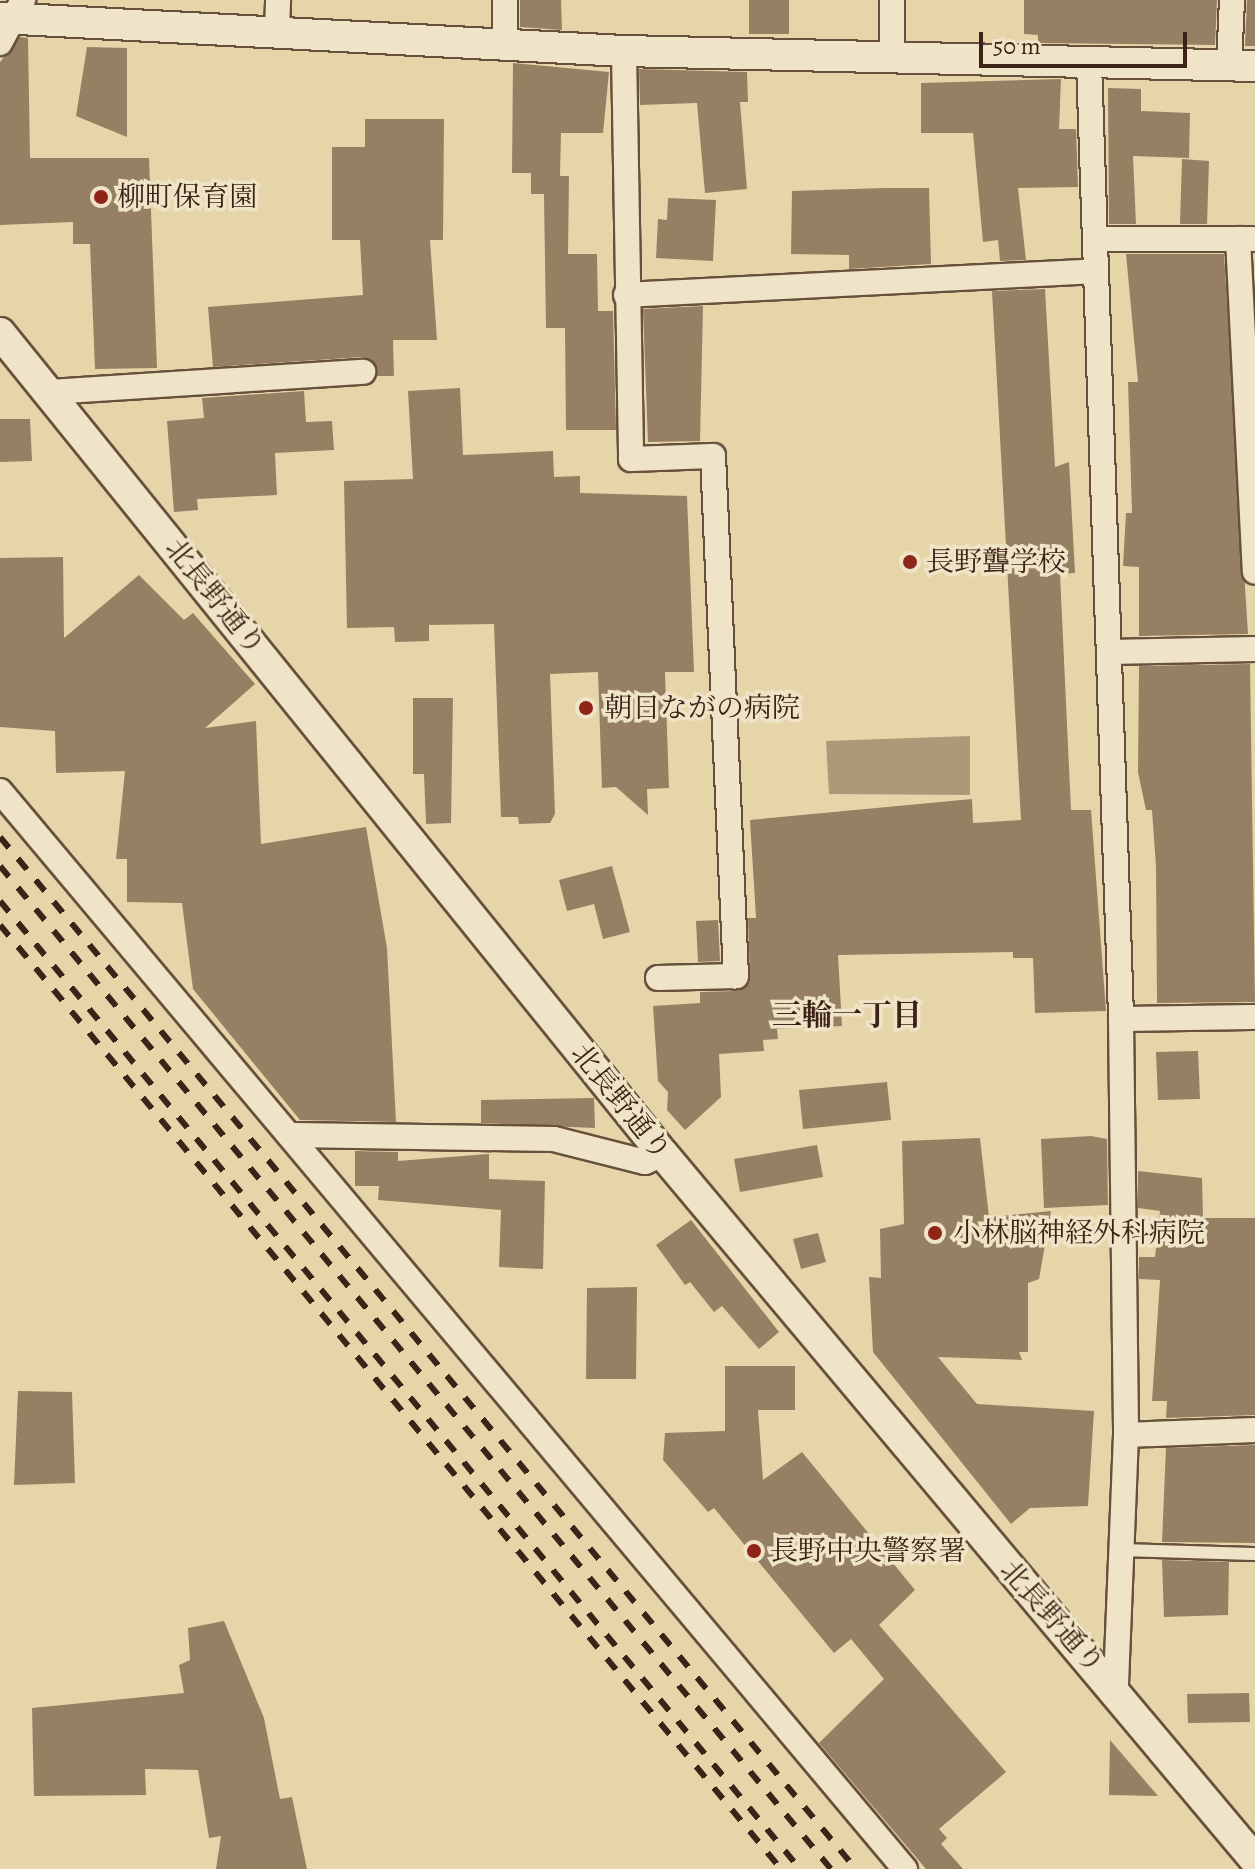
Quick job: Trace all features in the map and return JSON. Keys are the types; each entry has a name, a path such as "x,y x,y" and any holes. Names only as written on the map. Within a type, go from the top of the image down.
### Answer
{"street":[{"path":"277,31 278,0"},
{"path":"505,0 505,45"},
{"path":"892,0 892,57"},
{"path":"9,20 277,31 624,51 1242,65 1232,0"},
{"path":"624,51 631,459 713,456 736,976 658,978"},
{"path":"1089,62 1121,1019 1126,1435 1116,1688"},
{"path":"1095,239 1247,239 1255,572"},
{"path":"626,295 1095,271"},
{"name":"北長野通り","path":"0,333 663,1154 1116,1688 1255,1860"},
{"path":"50,392 273,383 363,372"},
{"path":"1109,652 1255,649"},
{"path":"0,791 294,1135 905,1869"},
{"path":"1121,1019 1255,1017"},
{"path":"294,1135 554,1139 645,1162 663,1154"},
{"path":"1126,1435 1255,1430"}],"lane":[{"path":"1120,1550 1255,1554"}],"shaded area":[{"path":"970,736 970,795 829,794 826,741"}],"building":[{"path":"520,0 561,0 562,30 520,27"},
{"path":"749,0 789,0 789,34 749,34"},
{"path":"1024,0 1217,0 1215,45 1038,43 1038,35 1024,34"},
{"path":"1247,0 1255,0 1255,46 1245,46"},
{"path":"20,37 28,38 30,158 149,158 157,368 95,369 90,244 73,244 73,222 0,225 0,62"},
{"path":"87,47 127,48 127,137 76,116"},
{"path":"513,63 609,72 603,133 561,133 560,176 569,176 568,254 597,254 598,311 613,311 616,430 566,430 565,328 546,328 544,194 531,194 531,173 512,173"},
{"path":"639,69 747,72 748,102 740,102 747,189 705,193 697,103 640,105"},
{"path":"1061,79 1059,129 1076,129 1078,187 1018,188 1026,260 1000,261 998,240 983,242 973,133 921,133 921,83"},
{"path":"1108,88 1141,89 1141,111 1190,113 1189,158 1133,156 1136,224 1109,224"},
{"path":"365,119 444,119 443,240 430,240 437,340 393,340 394,376 377,376 375,363 362,357 213,367 208,307 363,295 360,240 332,240 332,147 365,147"},
{"path":"1182,159 1209,161 1207,224 1180,224"},
{"path":"929,188 931,264 849,269 849,255 791,254 792,191"},
{"path":"668,198 716,200 713,261 656,258 658,219 667,220"},
{"path":"1126,254 1224,254 1248,634 1139,636 1139,567 1123,566 1126,513 1132,513 1128,382 1138,382"},
{"path":"1045,289 1055,467 1069,462 1075,573 1060,574 1071,810 1091,810 1106,1011 1035,1013 1033,958 1013,958 1013,952 838,955 842,1026 777,1029 778,1039 763,1040 764,1051 719,1054 721,1097 685,1130 667,1110 668,1092 658,1081 653,1006 700,1003 700,992 737,991 750,982 748,918 756,918 750,820 972,799 973,823 1021,820 992,291"},
{"path":"703,306 700,441 648,442 643,309"},
{"path":"460,388 463,455 553,451 554,477 580,476 580,493 687,496 694,672 665,672 669,788 647,789 648,815 616,787 602,788 598,672 550,674 555,814 550,823 519,824 518,817 501,817 494,624 429,625 429,641 395,642 394,627 347,628 344,481 413,479 408,391"},
{"path":"304,391 306,422 332,421 334,450 275,453 277,495 197,499 198,510 174,512 167,421 204,418 202,398"},
{"path":"0,419 30,419 32,461 0,462"},
{"path":"63,557 64,638 139,575 184,620 193,613 255,684 205,728 256,721 261,844 366,827 387,948 396,1122 300,1120 193,989 182,903 127,902 127,859 116,859 125,771 56,773 55,731 0,727 0,558"},
{"path":"1250,664 1255,1002 1157,1003 1156,867 1152,810 1146,810 1138,772 1139,666"},
{"path":"413,698 453,698 451,823 426,824 424,774 413,774"},
{"path":"612,866 630,932 603,939 594,904 567,911 559,880"},
{"path":"718,920 720,961 698,962 696,921"},
{"path":"1198,1051 1200,1099 1158,1100 1156,1052"},
{"path":"887,1082 891,1120 803,1129 799,1090"},
{"path":"594,1098 595,1128 481,1123 481,1100"},
{"path":"1091,1136 1107,1139 1108,1205 1044,1208 1041,1139"},
{"path":"980,1138 989,1217 1051,1211 1039,1279 1028,1283 1028,1352 1019,1352 1022,1360 938,1357 977,1404 1094,1411 1088,1506 1030,1508 1011,1524 873,1352 869,1277 881,1278 880,1229 904,1224 902,1141"},
{"path":"817,1145 823,1177 740,1192 734,1159"},
{"path":"355,1151 398,1152 398,1161 489,1154 489,1179 545,1181 543,1269 499,1267 501,1210 378,1200 379,1186 355,1186"},
{"path":"1138,1171 1202,1178 1203,1218 1255,1218 1255,1415 1166,1418 1167,1401 1152,1401 1160,1280 1139,1279 1139,1257 1155,1257 1160,1211 1138,1208"},
{"path":"691,1220 779,1332 759,1349 722,1306 714,1312 690,1282 685,1285 656,1245"},
{"path":"818,1233 826,1262 801,1269 793,1239"},
{"path":"637,1287 636,1379 586,1379 587,1288"},
{"path":"725,1366 795,1366 795,1410 758,1410 763,1480 802,1452 915,1590 879,1625 1006,1772 939,1829 947,1838 941,1844 963,1869 926,1869 819,1743 884,1679 851,1639 834,1653 714,1508 708,1512 663,1460 665,1433 725,1431"},
{"path":"18,1391 72,1392 75,1483 14,1485"},
{"path":"1255,1445 1255,1543 1162,1542 1166,1448"},
{"path":"1162,1560 1229,1562 1228,1615 1164,1617"},
{"path":"224,1621 264,1718 280,1799 292,1797 307,1869 216,1869 221,1836 209,1838 198,1770 145,1769 146,1795 34,1796 32,1708 184,1693 179,1665 190,1660 188,1628"},
{"path":"1249,1693 1250,1722 1188,1723 1187,1694"},
{"path":"1110,1740 1158,1796 1109,1795"}],"railway":[{"path":"0,837 856,1869"},
{"path":"0,866 831,1869"},
{"path":"0,901 800,1869"},
{"path":"0,925 781,1869"}],"place":[{"name":"柳町保育園","path":"101,197"},
{"name":"長野聾学校","path":"910,562"},
{"name":"朝日ながの病院","path":"586,708"},
{"name":"小林脳神経外科病院","path":"935,1233"},
{"name":"長野中央警察署","path":"754,1551"}],"district":[{"name":"三輪一丁目","path":"847,1015"}]}
